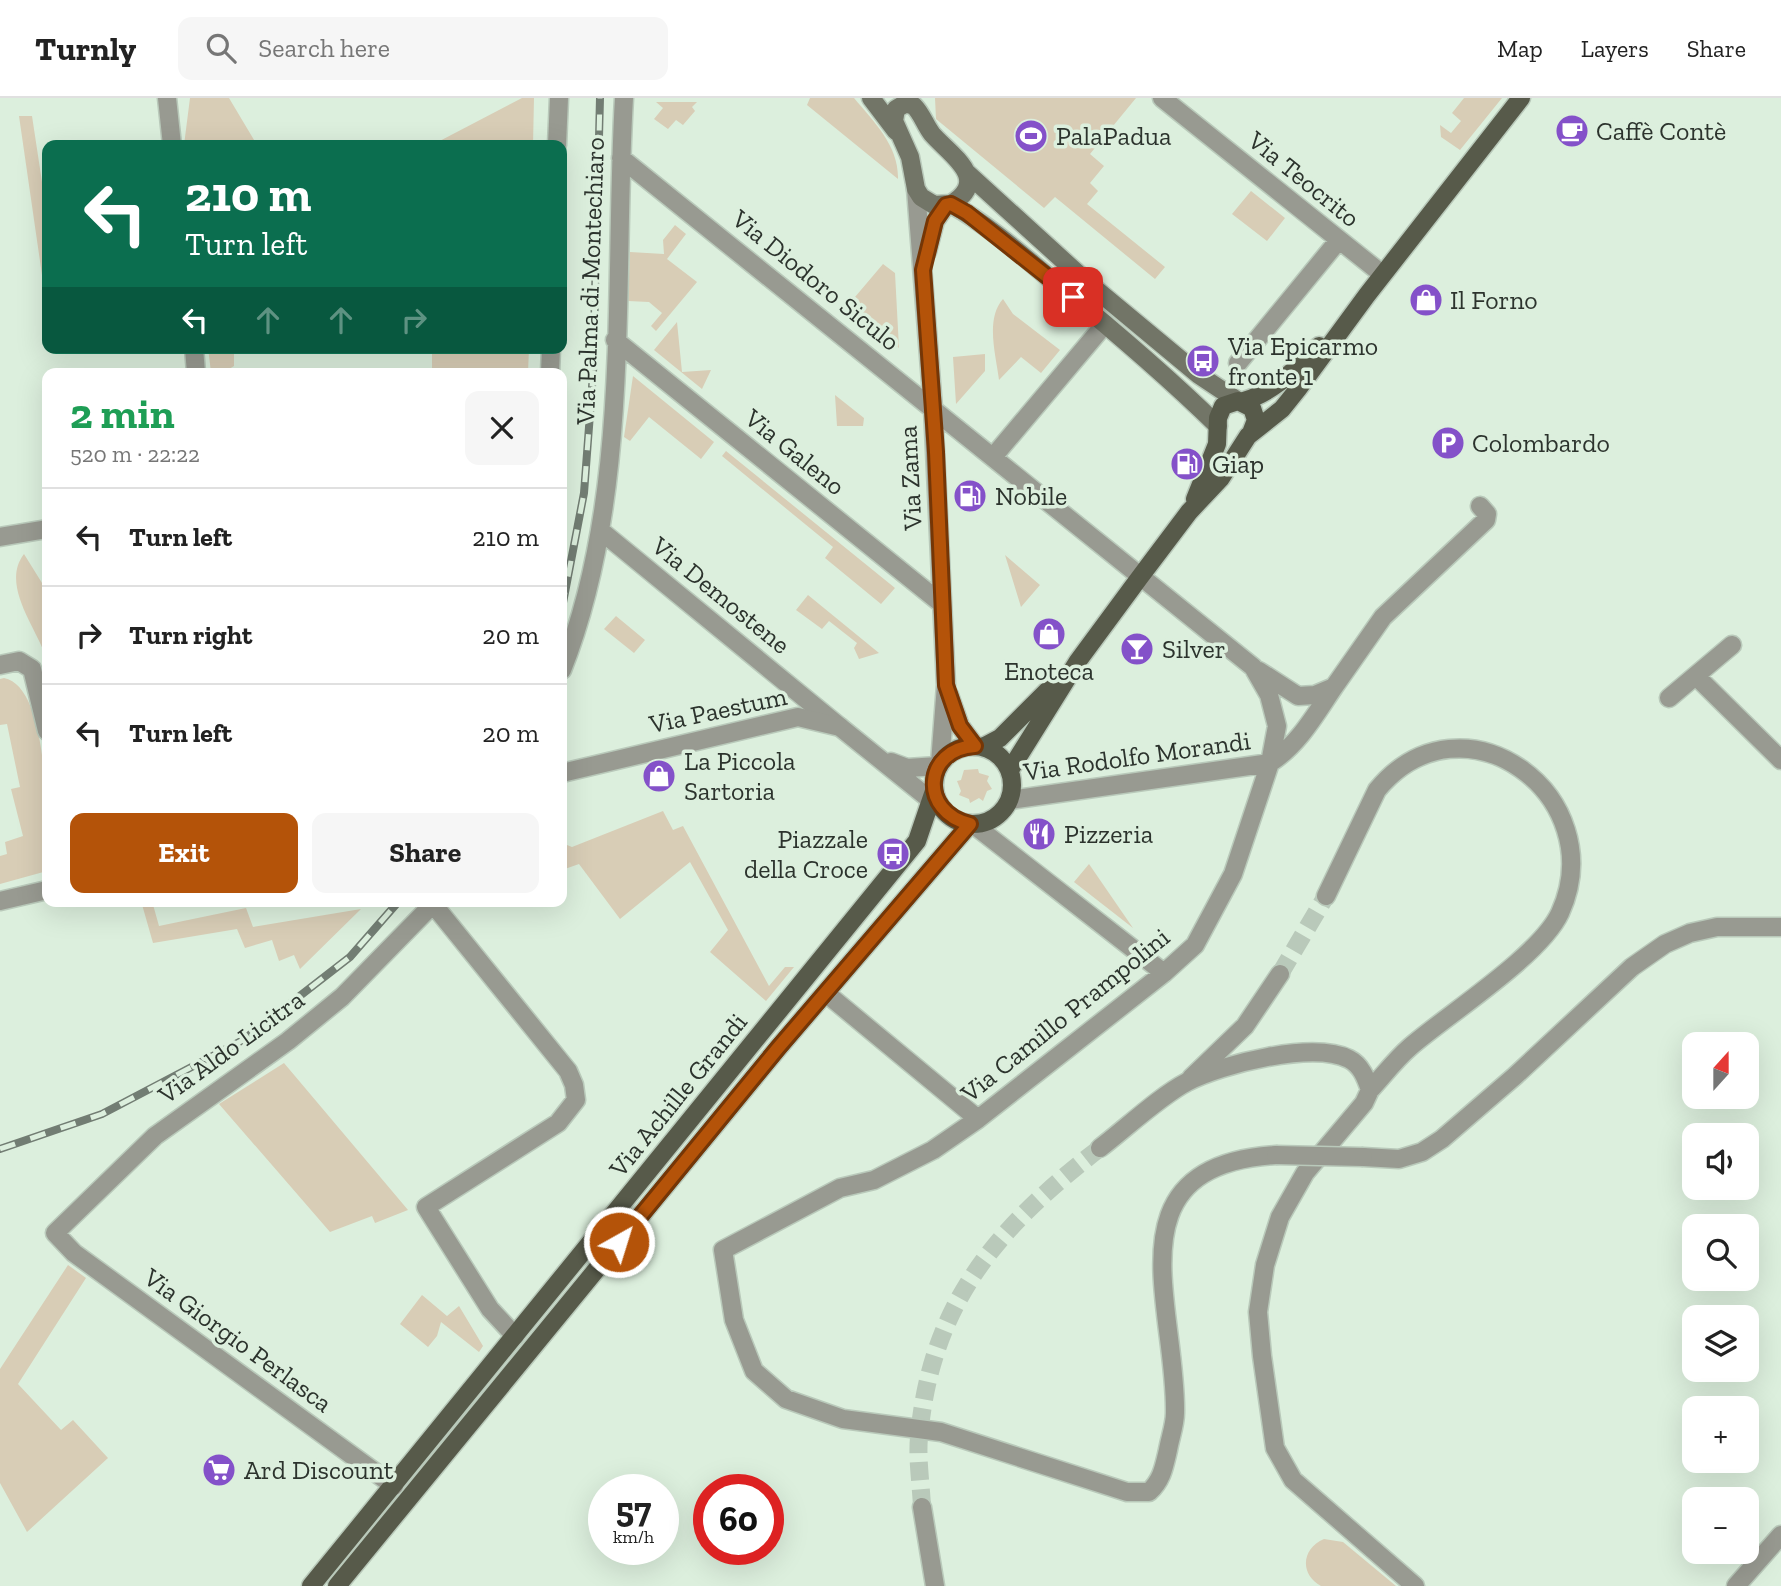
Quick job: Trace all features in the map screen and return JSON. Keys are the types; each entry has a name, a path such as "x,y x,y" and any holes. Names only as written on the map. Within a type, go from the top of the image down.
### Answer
{"main road":[{"path":"871,98 901,137"},
{"path":"949,204 966,188 967,173 964,164 944,148 905,101 893,117 916,189 927,202 949,204 987,226 1185,392 1229,438 1241,439 1282,409 1382,274 1521,98"},
{"path":"967,173 1087,282 1199,374 1252,408 1255,414 1250,434 1221,478 1189,512 1078,661 1010,770"},
{"path":"1189,512 1212,460 1219,427 1218,418 1223,406 1259,397 1277,386 1350,316"},
{"path":"979,746 996,753 1010,770 1013,780 1010,800 996,818 972,825 958,822 936,800 939,764 955,750 979,746 1000,738 1078,661"},
{"name":"Via Achille Grandi","path":"312,1586 917,841 936,800"},
{"name":"Via Achille Grandi","path":"337,1586 778,1048 972,825"}],"street":[{"path":"167,98 171,140"},
{"path":"558,140 559,98"},
{"name":"Via Palma di Montechiaro","path":"567,655 590,586 601,531 611,428 624,98"},
{"name":"Via Teocrito","path":"1162,98 1382,274"},
{"name":"Via Diodoro Siculo","path":"621,158 1140,577"},
{"name":"Via Zama","path":"916,189 933,408 946,685"},
{"path":"923,270 935,221 949,204"},
{"path":"1238,363 1338,241"},
{"path":"993,457 1105,324"},
{"name":"Via Galeno","path":"615,340 942,604"},
{"path":"1270,763 1287,752 1303,733 1383,617 1486,520 1487,514 1480,506"},
{"path":"0,537 42,529"},
{"name":"Via Demostene","path":"601,531 840,727"},
{"name":"Via Camillo Prampolini","path":"1140,577 1253,667 1269,695 1277,726 1270,763 1233,874 1195,945 1164,973 978,1119 933,1150 874,1180 840,1188 723,1250 734,1320 754,1371 786,1399 843,1419 941,1432 1126,1492 1149,1492 1162,1476 1175,1416 1161,1251 1172,1204 1186,1188 1217,1169 1255,1156 1399,1159 1422,1152 1442,1139 1515,1076 1632,967 1665,944 1690,933 1717,927 1781,927"},
{"path":"1669,698 1732,645"},
{"path":"0,665 19,661 32,669 42,710"},
{"path":"1253,667 1298,695 1315,695 1334,687"},
{"path":"1696,676 1781,760"},
{"path":"946,685 960,726 979,746"},
{"path":"877,756 907,768 939,764 946,685"},
{"name":"Via Paestum","path":"567,772 782,719 817,719 840,727 936,800"},
{"path":"1326,896 1377,790 1389,775 1427,754 1462,748 1511,760 1540,782 1551,797 1567,831 1571,875 1567,896 1552,927 1529,952 1407,1049 1370,1090 1357,1114 1305,1173 1280,1217 1265,1265 1258,1312 1275,1448 1293,1480 1415,1586"},
{"name":"Via Rodolfo Morandi","path":"1010,800 1270,763"},
{"path":"972,825 1164,973"},
{"path":"0,901 42,891"},
{"name":"Via Aldo Licitra","path":"55,1233 155,1136 288,1041 342,997 430,907"},
{"path":"437,907 568,1071 574,1085 576,1100 570,1111 558,1122 426,1206 490,1309 515,1336"},
{"path":"1100,1148 1186,1082 1245,1026 1280,974"},
{"path":"827,994 978,1119"},
{"path":"1186,1082 1257,1059 1311,1052 1351,1060 1364,1073 1370,1090"},
{"name":"Via Giorgio Perlasca","path":"55,1233 74,1253 394,1486"},
{"path":"922,1507 934,1586"},
{"path":"1736,1586 1781,1535"}],"shaded area":[{"path":"190,98 229,98 254,140 185,140"},
{"path":"522,98 534,98 533,140 442,140"},
{"path":"810,98 854,98 890,145 898,179 807,105"},
{"name":"PalaPadua","path":"935,98 1136,98 1090,154 1104,166 1090,183 1098,191 1087,204 1165,267 1155,279 1055,197 1044,208 936,119"},
{"path":"1464,98 1502,98 1460,150 1441,137 1440,125 1451,133 1461,121 1452,113"},
{"path":"656,102 697,102 692,107 695,111 683,125 676,120 668,129 654,119 663,108"},
{"path":"19,116 32,116 42,182 42,275"},
{"path":"1251,191 1285,218 1267,241 1232,214"},
{"path":"675,225 686,234 667,259 697,282 656,331 651,326 662,313 649,302 628,301 630,252 664,254 663,240"},
{"path":"883,264 895,273 899,348 851,310 859,300 855,297"},
{"path":"1003,299 1013,314 1060,350 1041,373 1021,357 999,380 993,327 994,317"},
{"path":"677,322 682,372 711,370 702,389 654,350"},
{"path":"209,354 234,354 234,366 231,368 210,368"},
{"path":"432,354 529,354 528,368 432,368"},
{"path":"985,354 985,371 956,404 953,357"},
{"path":"633,376 714,442 701,459 649,417 630,441 624,437"},
{"path":"835,395 864,418 863,426 837,426"},
{"path":"726,451 895,588 881,604 825,558 833,547 722,456"},
{"path":"24,554 42,583 42,648 18,593 18,566"},
{"path":"1005,555 1040,585 1021,607"},
{"path":"808,595 879,653 859,659 854,648 857,643 829,621 822,629 796,610"},
{"path":"616,616 645,640 634,653 604,629"},
{"path":"4,678 19,687 31,706 38,733 42,757 42,872 0,884 0,856 7,854 5,842 23,836 11,789 20,787 7,724 0,725 0,679"},
{"path":"978,769 979,773 989,776 987,781 992,789 987,791 983,801 979,798 970,803 969,799 959,795 961,791 957,781 961,780 964,770"},
{"path":"663,811 673,830 683,826 769,986 785,967 794,967 766,1001 710,952 728,930 690,862 620,919 579,864 567,868 567,845 572,847"},
{"path":"1089,864 1133,928 1074,882"},
{"path":"143,907 154,907 159,926 246,908 253,927 361,909 300,969 294,955 279,961 272,940 245,948 237,929 153,943"},
{"path":"284,1063 408,1210 375,1223 372,1216 330,1232 219,1104"},
{"path":"68,1265 86,1278 18,1384 61,1430 73,1420 108,1458 27,1532 0,1483 0,1369"},
{"path":"422,1295 447,1316 459,1306 483,1346 479,1352 441,1322 437,1336 428,1347 400,1324"},
{"path":"1324,1539 1343,1542 1396,1586 1321,1586 1309,1575 1306,1561 1311,1548"}],"tunnel":[{"path":"1280,974 1326,896"},
{"path":"922,1507 919,1437 926,1389 938,1346 955,1307 976,1272 1001,1239 1030,1208 1100,1148"}],"railway":[{"path":"567,582 584,493 593,374 600,98"},
{"path":"0,1149 102,1114 243,1040 350,957 394,907"}],"place":[{"name":"Caffè Contè","path":"1572,131"},
{"name":"PalaPadua","path":"1031,136"},
{"name":"Il Forno","path":"1426,300"},
{"name":"Via Epicarmo fronte 1","path":"1203,361"},
{"name":"Colombardo","path":"1448,443"},
{"name":"Giap","path":"1187,464"},
{"name":"Nobile","path":"970,496"},
{"name":"Enoteca","path":"1049,634"},
{"name":"Silver","path":"1137,649"},
{"name":"La Piccola Sartoria","path":"659,776"},
{"name":"Pizzeria","path":"1039,834"},
{"name":"Piazzale della Croce","path":"893,854"},
{"name":"Ard Discount","path":"219,1470"}],"route":[{"path":"619,1242 778,1048 970,824 958,822 948,816 936,799 934,791 935,774 947,755 965,746 975,746 960,726 946,685 936,452 923,270 931,233 940,212 946,205 951,204 967,213 987,226 1073,297"}]}
